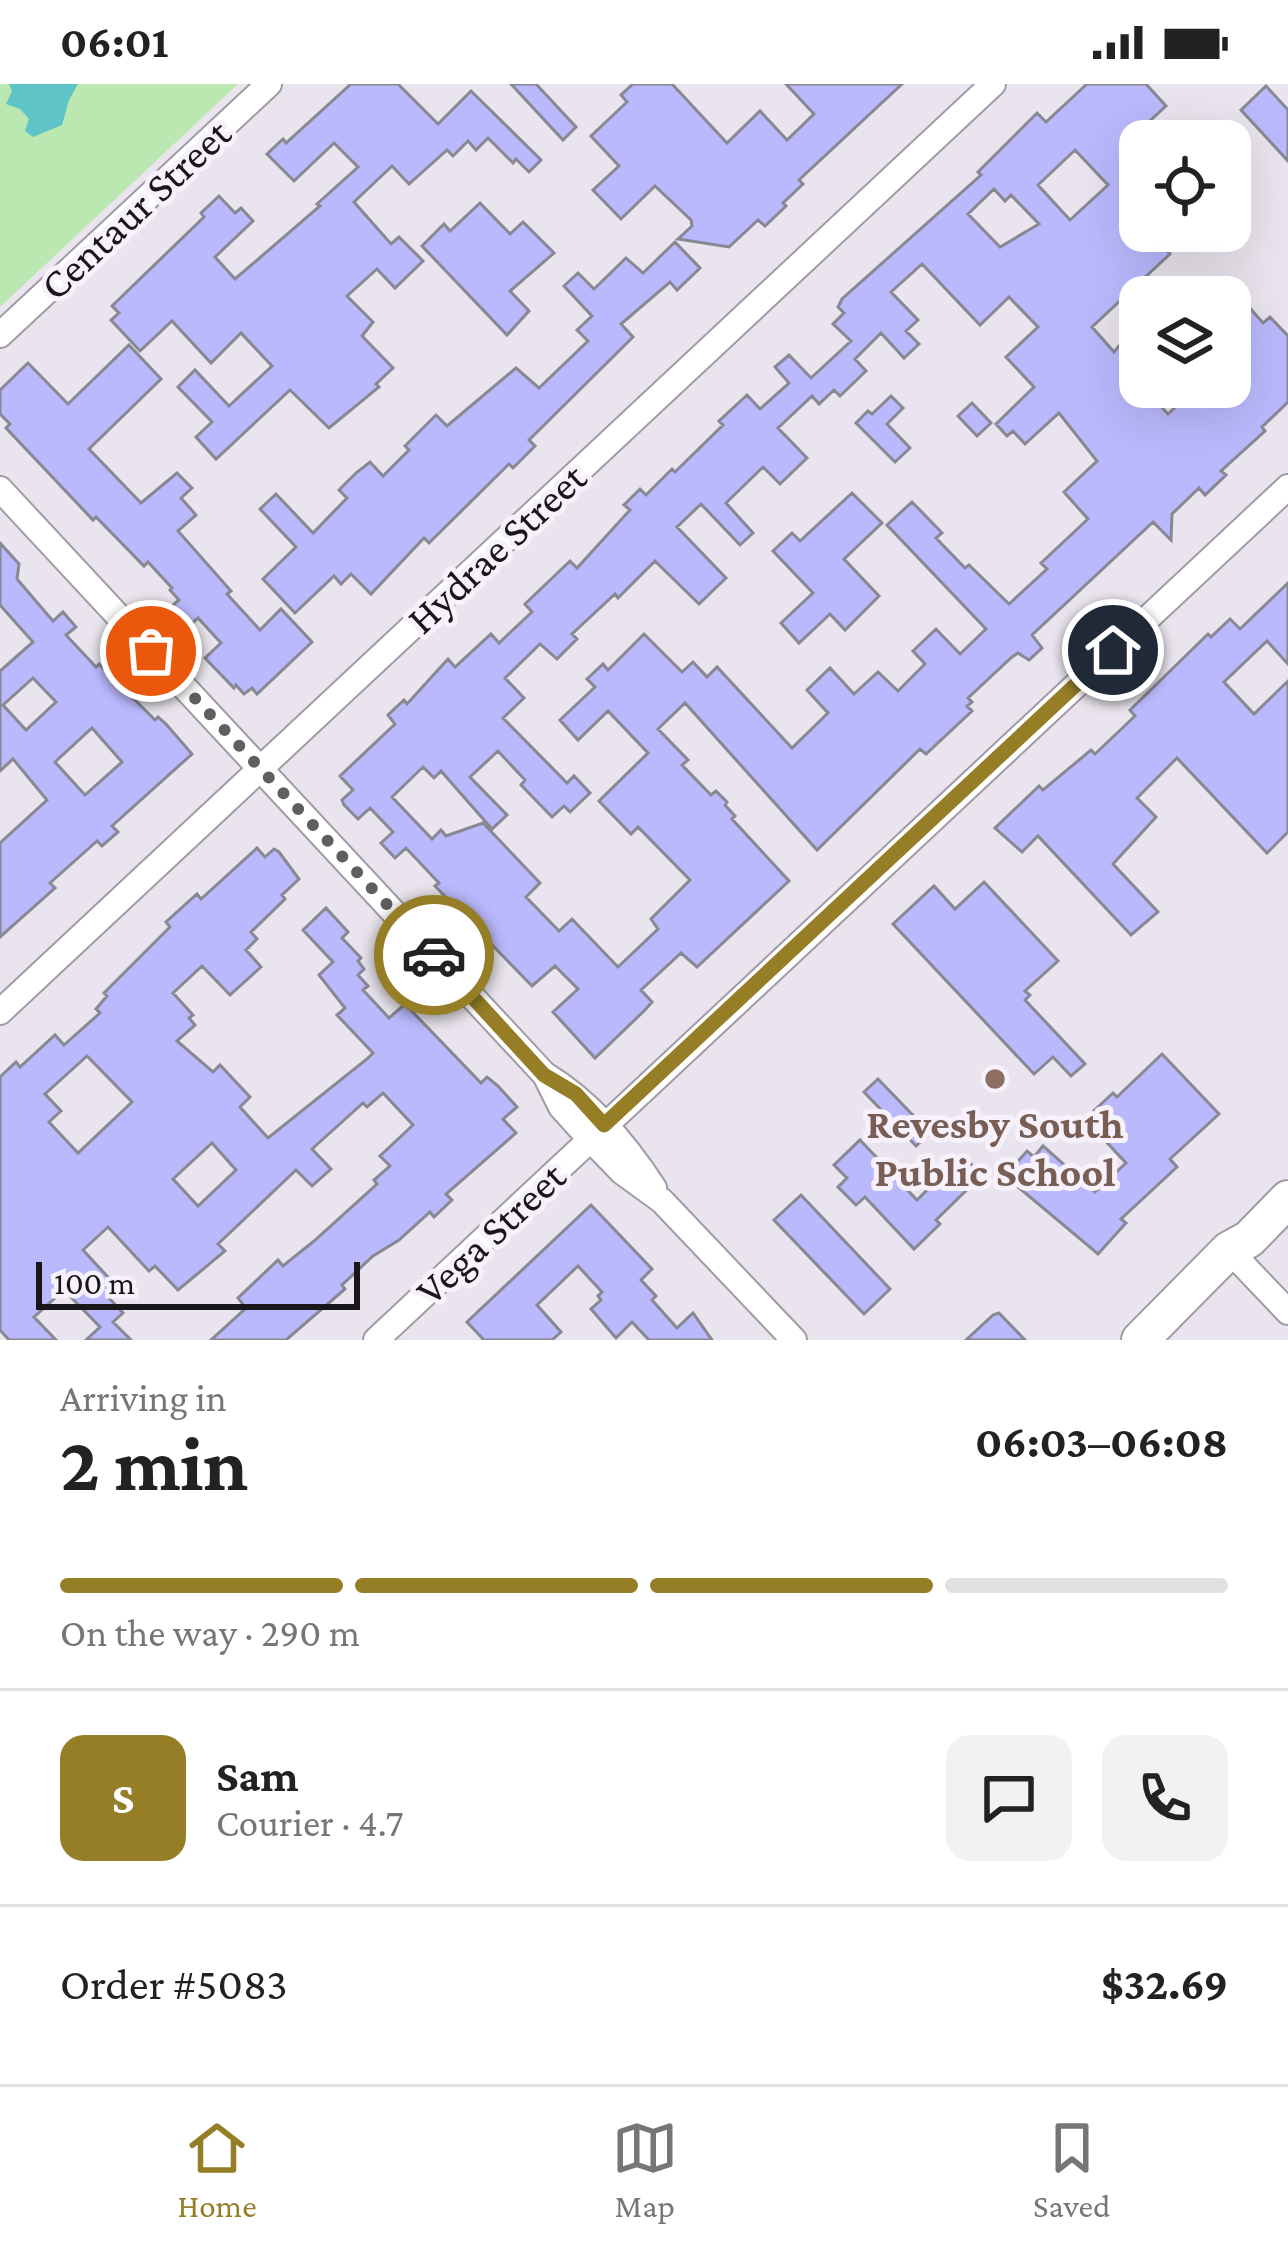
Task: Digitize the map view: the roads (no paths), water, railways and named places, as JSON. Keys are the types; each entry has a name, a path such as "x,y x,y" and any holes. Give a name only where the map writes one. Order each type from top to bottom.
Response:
{"main road":[{"path":"1229,1250 1235,1229 1275,1191 1288,1185"},
{"path":"1140,1340 1288,1198"}],"street":[{"name":"Centaur Street","path":"0,334 269,84"},
{"name":"Hydrae Street","path":"0,1012 993,84"},
{"name":"Vega Street","path":"376,1340 1288,487"},
{"path":"0,490 544,1075 561,1106 597,1132 622,1172 662,1201 794,1340"},
{"path":"1229,1250 1288,1312"}],"water":[{"path":"9,84 78,84 62,125 33,137 25,131 29,119 6,104 12,91"}],"place":[{"name":"Revesby South Public School","path":"995,1079"}]}
